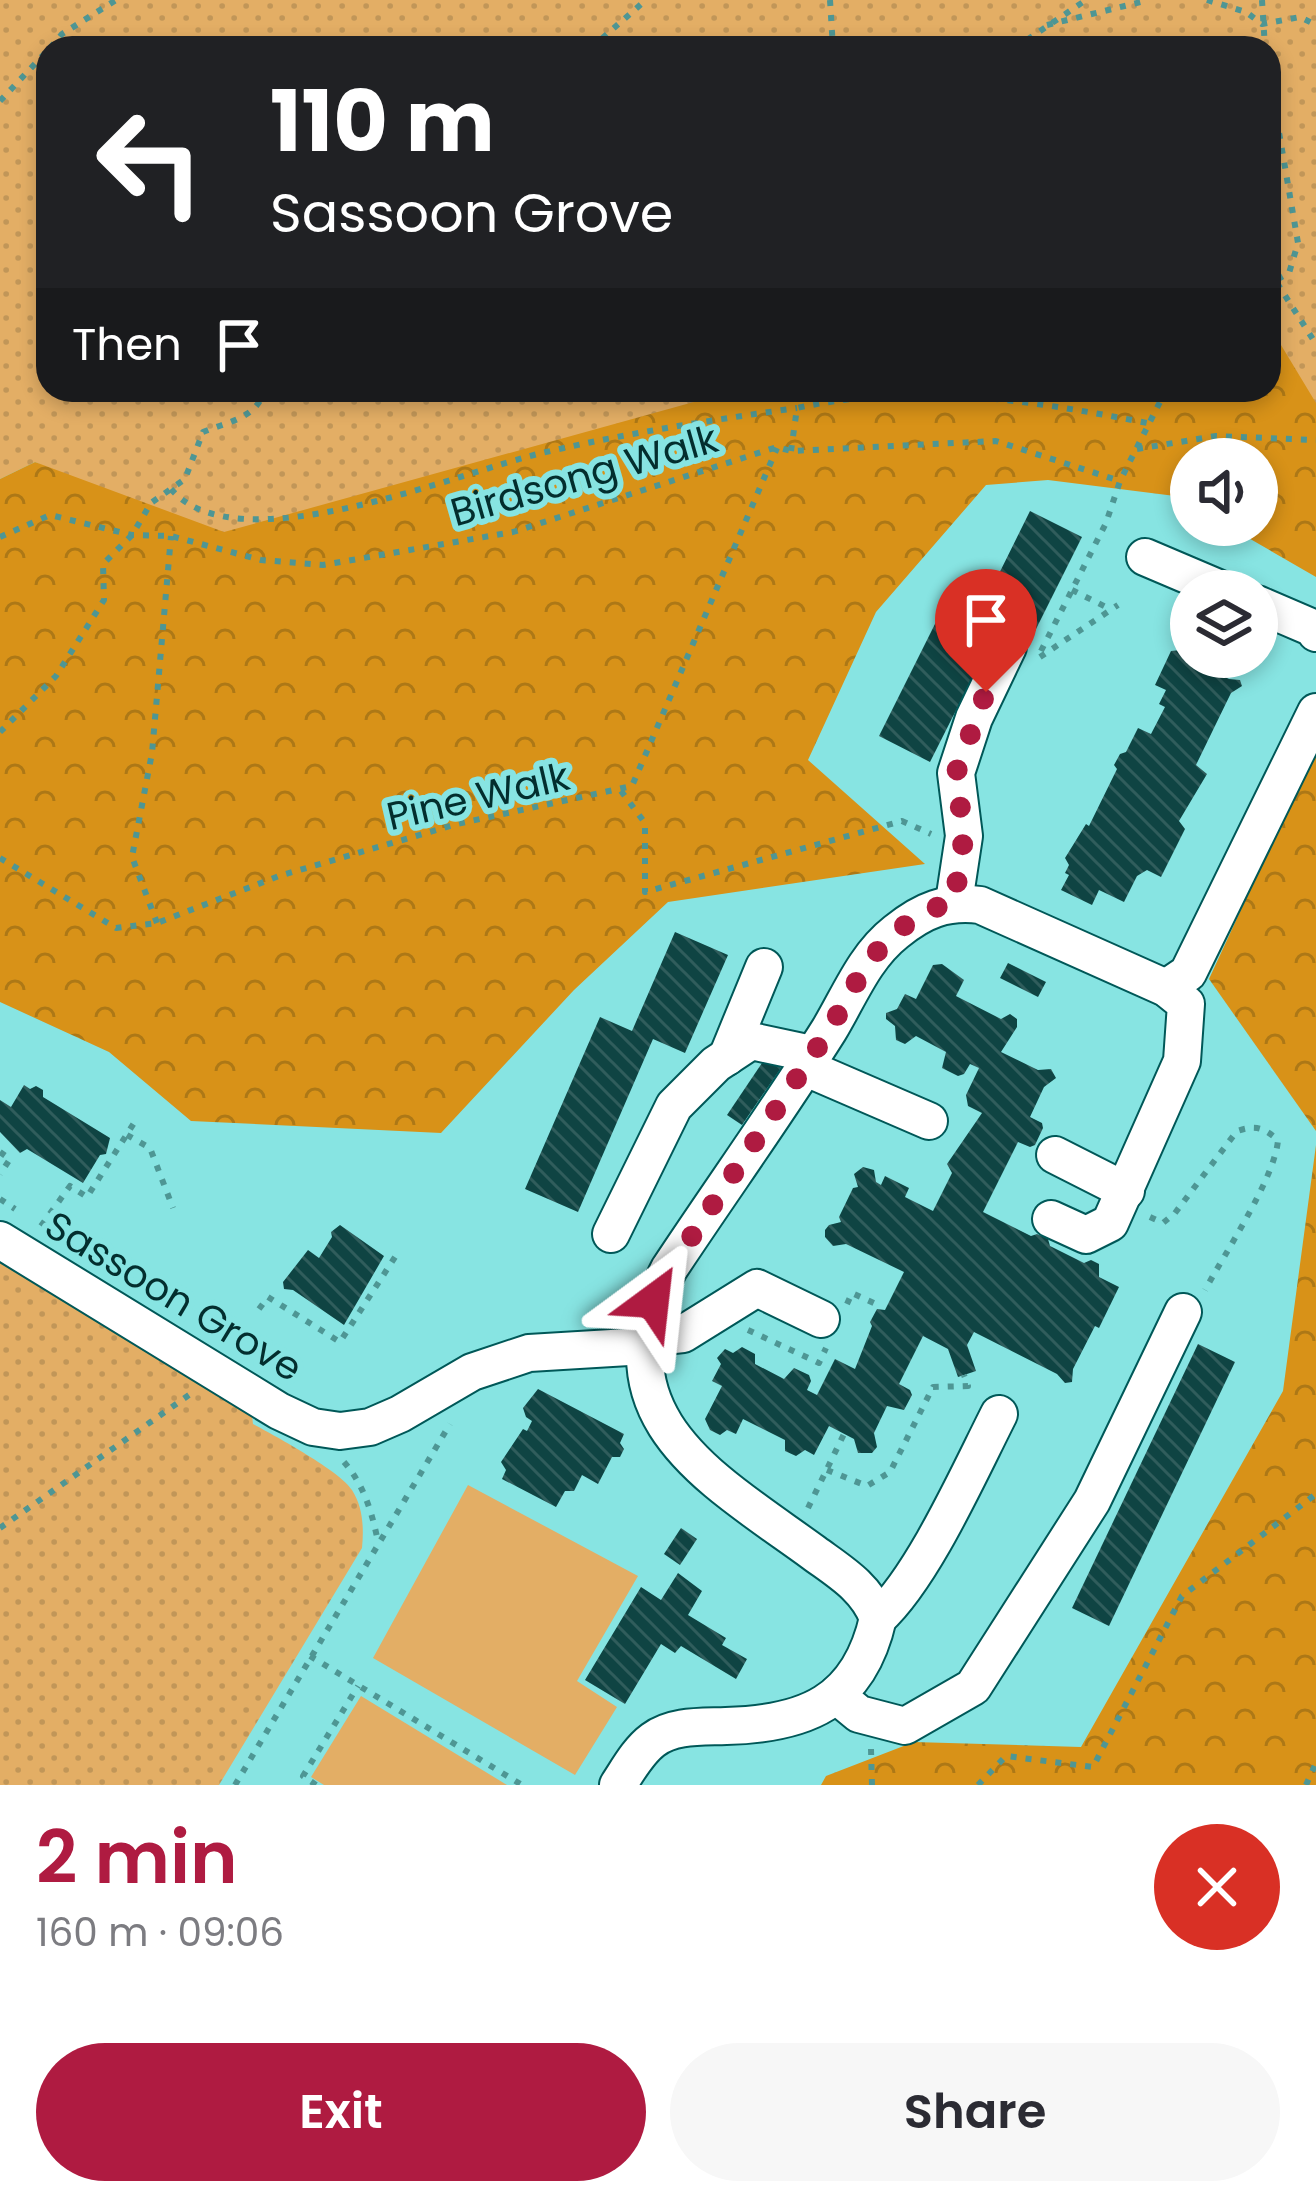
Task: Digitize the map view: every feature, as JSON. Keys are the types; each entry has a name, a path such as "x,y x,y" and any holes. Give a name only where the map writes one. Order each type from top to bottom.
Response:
{"street":[{"path":"1144,557 1175,570"},
{"path":"1278,613 1316,633"},
{"path":"954,902 964,836 956,773 974,718 1022,653"},
{"path":"1166,988 1188,974 1316,712"},
{"path":"878,1618 861,1588 678,1447 659,1416 647,1380 646,1342 653,1301 670,1269 866,965 892,934 928,910 954,902 980,905 1166,988 1186,1004 1182,1061 1110,1223 1086,1235 1051,1219"},
{"path":"727,1057 764,967"},
{"path":"611,1234 674,1106 727,1057 752,1042 808,1061 929,1121"},
{"path":"1054,1155 1123,1197"},
{"name":"Sassoon Grove","path":"0,1240 313,1427 340,1430 370,1427 472,1372 529,1353 683,1334 757,1288 821,1319"},
{"path":"836,1695 859,1714 905,1726 973,1687 1092,1501 1183,1312"},
{"path":"618,1785 652,1741 676,1729 777,1725 806,1715 836,1695 860,1666 878,1618 894,1604 999,1414"}],"path":[{"path":"60,36 116,0"},
{"path":"605,36 646,0"},
{"path":"830,0 832,36"},
{"path":"1032,36 1086,0"},
{"path":"1048,25 1149,0"},
{"path":"1207,0 1246,12 1262,24 1300,17 1316,25"},
{"path":"1262,0 1264,36"},
{"path":"0,101 36,63"},
{"path":"1281,144 1298,243 1288,273 1281,278"},
{"path":"1281,295 1316,344"},
{"path":"0,731 56,676 104,600 103,565 132,535 151,502 185,479 203,432 251,413 261,402"},
{"path":"171,489 179,499 215,514 260,520 340,511 537,454 823,402"},
{"path":"1043,402 1148,422"},
{"path":"1022,653 1072,590 1159,402"},
{"path":"791,452 797,408"},
{"path":"1136,449 1216,436 1316,440"},
{"name":"Birdsong Walk","path":"0,537 50,515 132,535 171,536 261,560 323,565 513,532 777,447 791,452 996,441 1120,481"},
{"name":"Pine Walk","path":"0,858 116,928 157,923 279,876 457,824 632,786 777,447"},
{"path":"157,923 132,857 152,753 171,536"},
{"path":"1022,653 1115,608 1072,590"},
{"path":"620,790 645,823 645,892 902,821 921,830"},
{"path":"0,1199 43,1227 70,1186 87,1197 134,1123"},
{"path":"1123,1197 1163,1222 1237,1131 1252,1126 1278,1139 1277,1154 1263,1183 1201,1298 1193,1293 1183,1312"},
{"path":"127,1135 150,1148 172,1208"},
{"path":"0,1152 10,1159 0,1174"},
{"path":"259,1310 268,1297 340,1342 397,1254"},
{"path":"235,1785 377,1540 470,1392 472,1372"},
{"path":"0,1528 219,1374"},
{"path":"826,1470 867,1486 890,1472 933,1388 968,1386 964,1375"},
{"path":"313,1427 355,1475 370,1507 377,1540"},
{"path":"794,1538 844,1434"},
{"path":"979,1785 1006,1756 1093,1767 1182,1596 1316,1494"},
{"path":"310,1656 522,1785"},
{"path":"316,1785 302,1776 358,1686"},
{"path":"1306,1785 1316,1763"}],"shaded area":[{"path":"0,0 1316,0 1316,570 1278,499 1278,438 1170,438 1170,461 200,539 35,462 0,479"},
{"path":"0,1253 251,1407 253,1424 335,1473 356,1497 362,1548 219,1785 0,1785"},
{"path":"468,1485 638,1576 577,1681 617,1707 575,1775 373,1658"},
{"path":"361,1696 507,1785 324,1785 311,1777"}],"green space":[{"path":"1281,345 1316,403 1316,577 1262,546 1278,546 1278,438 1170,438 1170,495 1048,480 986,485 876,612 808,760 925,864 668,902 574,990 441,1133 191,1121 109,1052 0,1002 0,479 35,462 224,532 694,402 1281,402"},
{"path":"1316,747 1316,1131 1209,979"},
{"path":"1316,1145 1316,1785 821,1785 826,1776 914,1742 1081,1747 1283,1391"}],"building":[{"path":"1030,511 1082,537 1034,633 1003,617 930,762 879,736 951,592 982,608"},
{"path":"1170,653 1170,678 1227,678 1240,680 1242,686 1231,693 1196,765 1207,774 1179,821 1185,829 1161,877 1147,870 1137,876 1124,902 1099,890 1092,905 1061,890 1069,875 1065,858 1089,826 1117,769 1114,765 1138,728 1151,734 1165,707 1159,704 1166,690 1155,685"},
{"path":"675,932 728,955 685,1053 653,1039 578,1212 525,1189 600,1017 632,1031"},
{"path":"1008,963 1046,982 1038,997 1000,978"},
{"path":"942,964 964,980 956,996 1001,1019 1010,1014 1017,1019 1001,1052 1038,1070 1051,1069 1056,1078 1044,1087 1030,1117 1043,1128 1035,1145 1018,1142 983,1212 1031,1236 1048,1239 1050,1246 1084,1263 1099,1264 1099,1277 1119,1287 1073,1369 1072,1382 1065,1383 1057,1374 974,1332 967,1345 976,1371 958,1377 948,1349 923,1336 899,1384 912,1395 904,1410 887,1406 874,1433 877,1447 872,1453 858,1453 854,1439 829,1426 814,1455 805,1450 796,1456 785,1451 785,1440 743,1419 736,1434 727,1430 720,1435 710,1430 705,1419 722,1386 712,1381 721,1364 717,1358 725,1349 733,1353 742,1347 755,1354 755,1364 784,1379 794,1368 809,1375 807,1390 817,1395 835,1359 855,1369 870,1322 877,1309 885,1310 904,1272 846,1244 833,1246 825,1230 841,1222 853,1188 858,1187 854,1174 863,1167 874,1170 881,1185 885,1176 909,1188 905,1197 933,1211 952,1173 947,1164 982,1113 968,1106 966,1095 979,1068 970,1064 958,1076 942,1068 946,1052 916,1036 905,1044 896,1040 895,1026 886,1019 886,1013 897,1009 905,994 916,999 933,965"},
{"path":"766,1057 781,1068 742,1125 727,1115"},
{"path":"24,1085 43,1090 43,1097 110,1138 106,1154 100,1155 83,1183 27,1149 20,1153 0,1132 0,1100 11,1107"},
{"path":"340,1225 384,1256 344,1325 293,1290 284,1289 283,1282 308,1250 319,1258 331,1232"},
{"path":"1198,1344 1235,1362 1109,1626 1072,1608"},
{"path":"538,1389 624,1434 620,1457 612,1457 598,1484 582,1475 574,1491 565,1491 556,1507 502,1479 506,1470 501,1462 523,1429 527,1431 532,1421 523,1408"},
{"path":"681,1528 697,1539 680,1565 664,1554"},
{"path":"678,1573 702,1591 688,1615 726,1638 722,1645 747,1659 736,1679 681,1646 675,1653 661,1644 625,1704 585,1680 641,1587 661,1600"}],"route":[{"path":"653,1301 866,965 892,934 928,910 954,902 964,836 956,773 986,692"}]}
